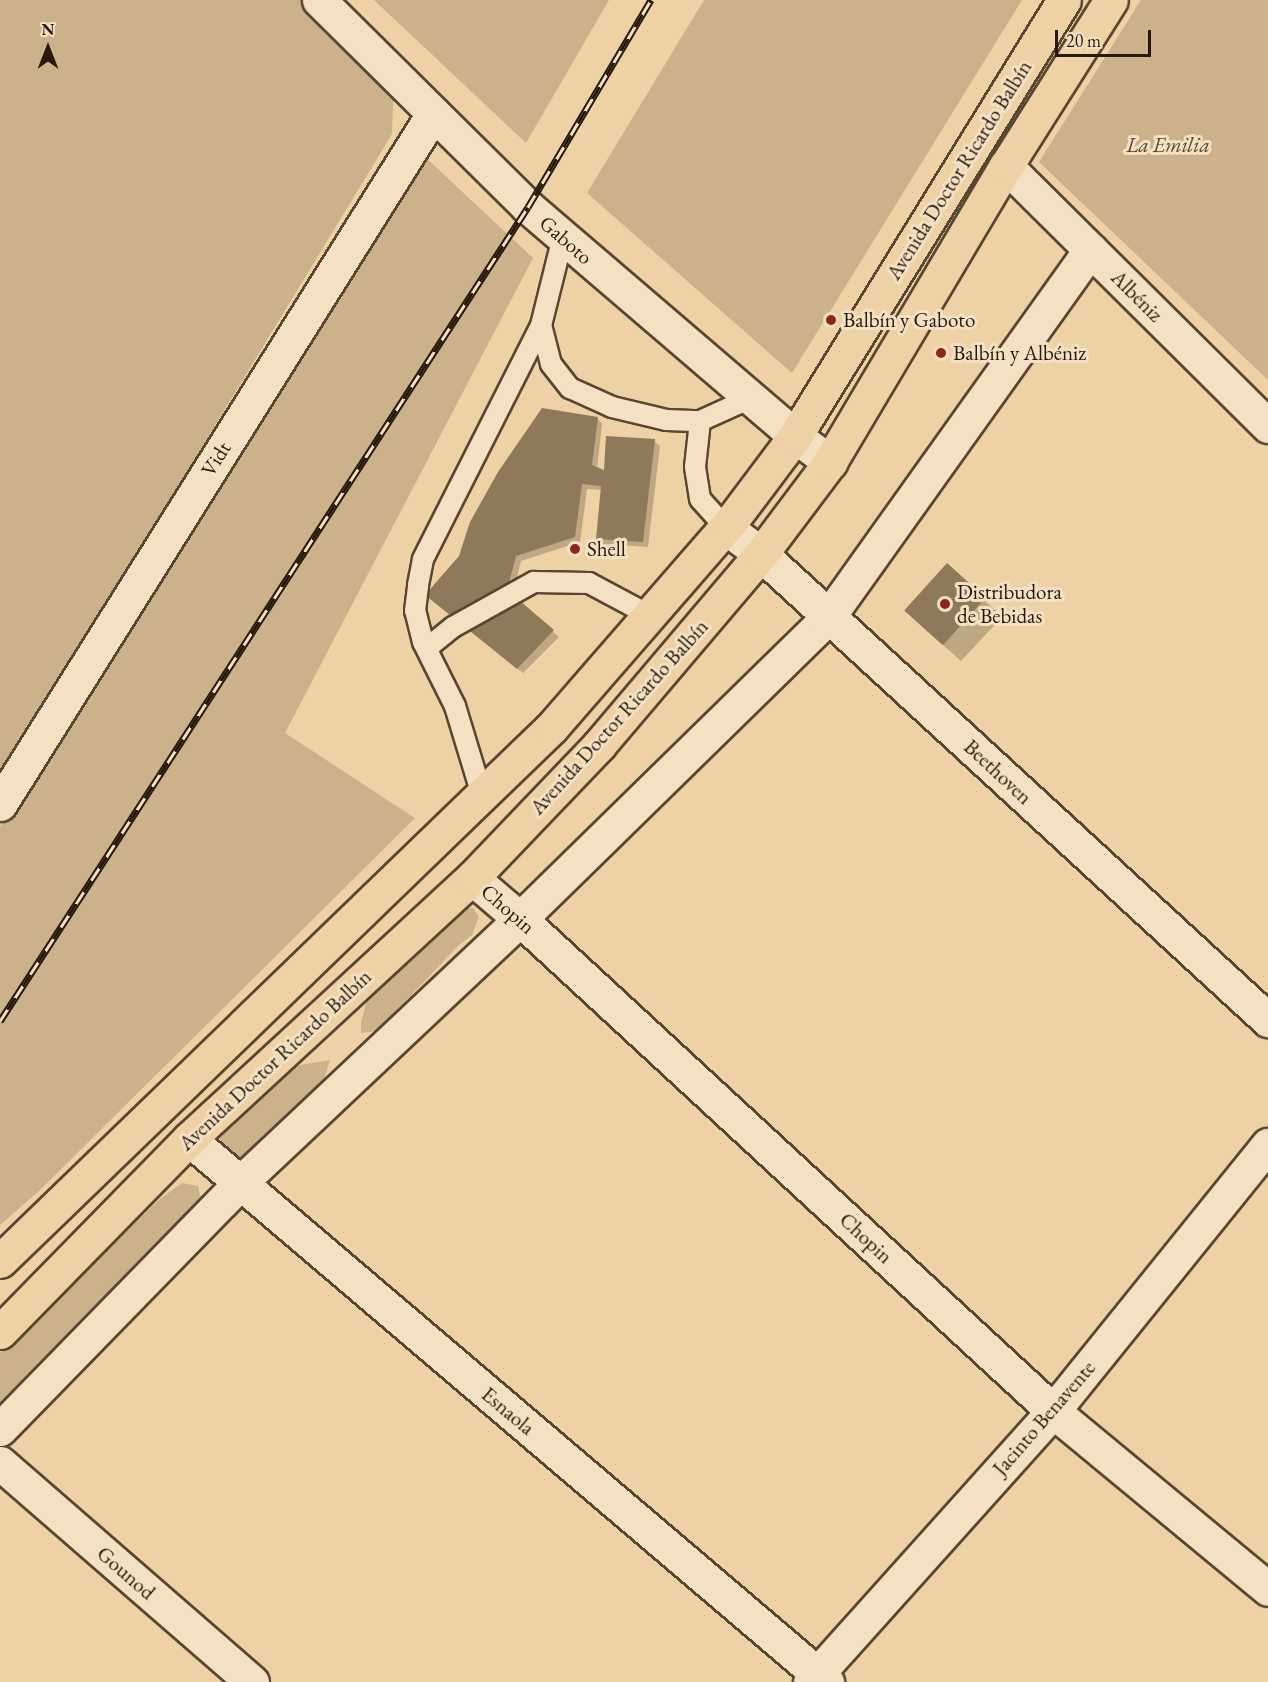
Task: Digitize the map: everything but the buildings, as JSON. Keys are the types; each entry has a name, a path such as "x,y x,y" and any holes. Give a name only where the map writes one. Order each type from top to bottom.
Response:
{"main road":[{"name":"Avenida Doctor Ricardo Balbín","path":"0,1261 552,727 725,527 795,436 1064,0"},
{"name":"Avenida Doctor Ricardo Balbín","path":"0,1332 189,1139 472,878 599,745 762,554 830,462 1006,166 1110,0"}],"street":[{"name":"Gaboto","path":"319,0 500,181 795,436 830,462"},
{"name":"Vidt","path":"0,804 433,114"},
{"name":"Albéniz","path":"1006,166 1268,426"},
{"path":"0,1429 240,1183 520,919 829,616 1090,250"},
{"name":"Beethoven","path":"725,527 762,554 1268,1020"},
{"name":"Chopin","path":"472,878 520,919 1053,1411 1268,1589"},
{"name":"Esnaola","path":"189,1139 818,1679"},
{"name":"Jacinto Benavente","path":"818,1679 1053,1411 1268,1145"},
{"name":"Gounod","path":"0,1463 252,1682"}],"lane":[{"path":"482,795 455,706 426,648 415,611 423,559 541,325 563,237"},
{"path":"541,325 551,364 570,388 612,407 666,420 700,421 751,398"},
{"path":"700,421 695,467 700,500 725,527"},
{"path":"426,648 453,627 534,582 589,583 649,615"}],"green space":[{"path":"0,0 305,0 394,75 392,134 0,780"},
{"path":"374,0 609,0 526,143"},
{"path":"704,0 1022,0 792,373 587,193"},
{"name":"La Emilia","path":"1141,0 1268,0 1268,380 1039,162"},
{"path":"423,155 533,258 285,733 415,818 40,1190 0,1225 0,826"},
{"path":"473,908 479,917 472,935 459,945 377,1031 361,1033 361,1023 368,995 457,910"},
{"path":"330,1060 323,1083 239,1161 223,1157 219,1134 238,1108 295,1066"},
{"path":"182,1183 198,1186 202,1203 12,1396 0,1404 0,1352 160,1199"}],"railway":[{"path":"0,1021 528,207 651,0"}],"place":[{"name":"Balbín y Gaboto","path":"831,320"},
{"name":"Balbín y Albéniz","path":"941,353"},
{"name":"Shell","path":"575,549"},
{"name":"Distribudora de Bebidas","path":"945,604"}]}
